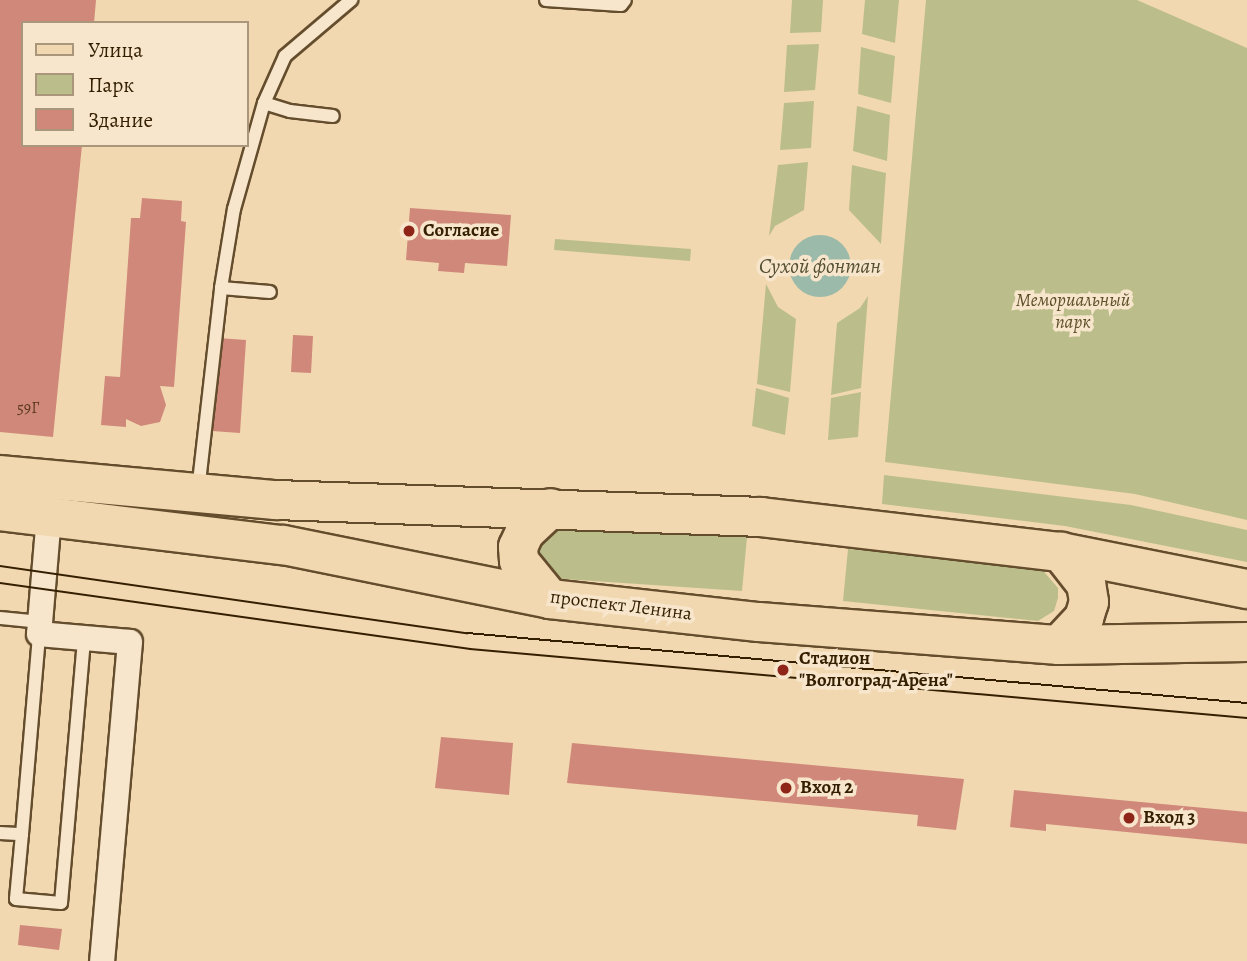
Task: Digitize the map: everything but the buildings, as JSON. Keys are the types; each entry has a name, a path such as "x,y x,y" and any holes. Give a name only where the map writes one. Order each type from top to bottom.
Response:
{"main road":[{"path":"0,475 276,499 761,517 1061,552 1247,589"},
{"path":"550,599 519,561 518,547 525,532 551,508"},
{"name":"проспект Ленина","path":"0,511 284,545 550,599 772,623 1059,645 1247,642"},
{"path":"1059,645 1084,618 1089,602 1086,584 1061,552"}],"street":[{"path":"49,516 39,628 84,638 130,642 102,961"}],"lane":[{"path":"198,492 221,288 234,209 264,103 285,56 351,0"},
{"path":"546,0 621,5 625,0"},
{"path":"264,103 290,111 333,116"},
{"path":"221,288 270,292"},
{"path":"0,618 39,628 16,899 61,903 84,638"},
{"path":"0,833 22,834"}],"green space":[{"path":"792,0 823,0 821,32 790,33"},
{"path":"865,0 899,0 895,43 862,34"},
{"name":"Мемориальный парк","path":"926,0 1137,0 1247,48 1247,520 1135,494 885,462"},
{"path":"819,44 815,90 784,92 787,45"},
{"path":"861,47 895,56 891,103 858,94"},
{"path":"814,101 811,148 780,150 784,103"},
{"path":"857,106 890,115 887,161 853,151"},
{"path":"808,162 804,210 775,226 769,236 778,165"},
{"path":"852,165 886,173 881,244 849,210"},
{"path":"555,239 691,249 690,261 554,250"},
{"path":"766,284 778,307 796,319 790,392 757,384"},
{"path":"868,296 861,388 831,395 837,323 860,308"},
{"path":"756,388 789,398 785,435 752,426"},
{"path":"861,392 858,437 828,440 831,398"},
{"path":"884,475 1131,505 1247,530 1247,562 1065,526 882,504"},
{"path":"560,525 747,537 742,591 549,578 538,565 539,544"},
{"path":"848,549 1039,566 1058,588 1058,598 1054,611 1038,621 843,601"}],"water":[{"name":"Сухой фонтан","path":"820,235 832,237 842,244 849,254 849,278 842,288 832,295 820,297 808,295 798,288 791,278 789,266 791,254 798,244 808,237"}],"tram line":[{"path":"0,566 467,633 1247,703"},
{"path":"0,583 470,649 1247,718"}],"place":[{"name":"Согласие","path":"409,231"},
{"name":"Стадион \"Волгоград-Арена\"","path":"783,670"},
{"name":"Вход 2","path":"786,788"},
{"name":"Вход 3","path":"1129,818"}]}
